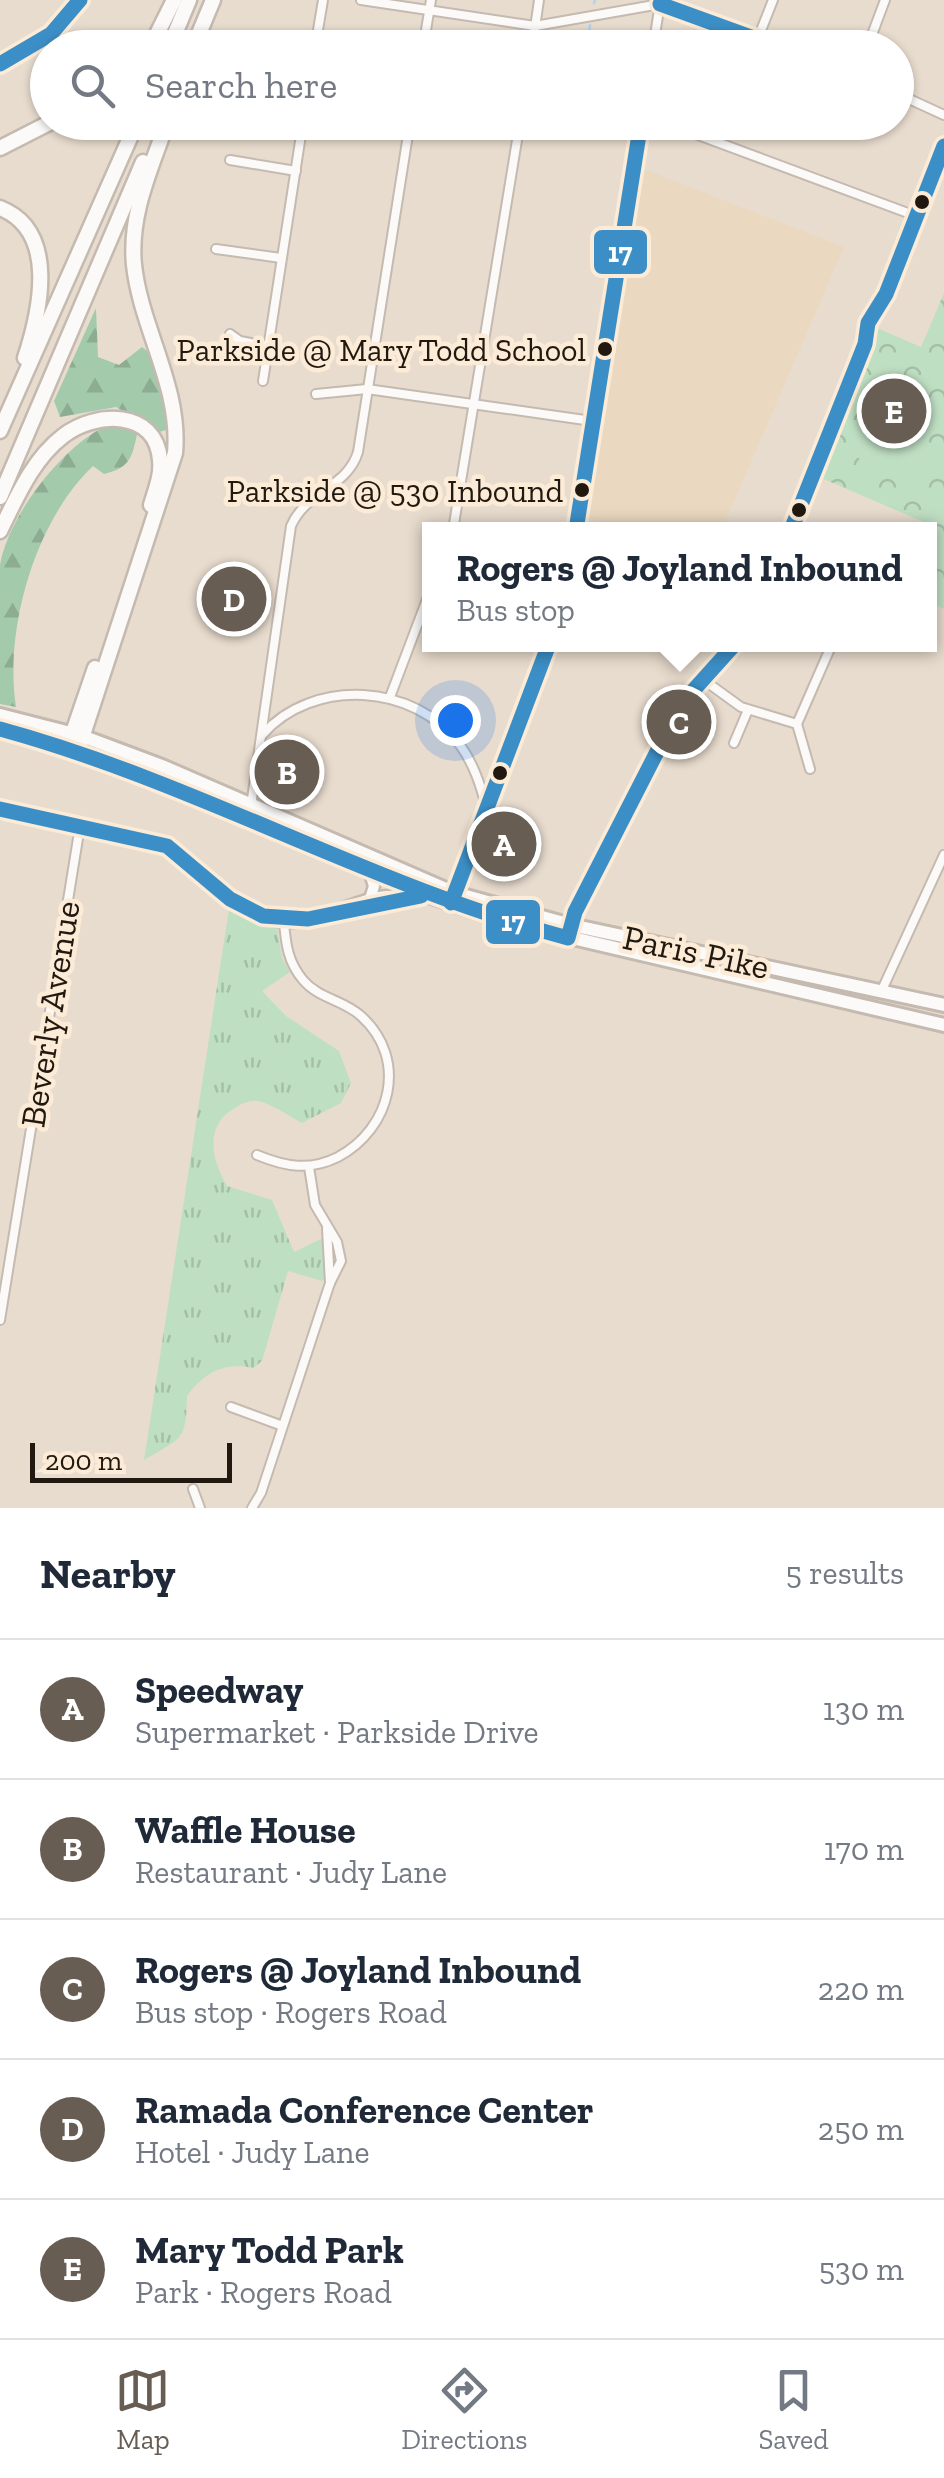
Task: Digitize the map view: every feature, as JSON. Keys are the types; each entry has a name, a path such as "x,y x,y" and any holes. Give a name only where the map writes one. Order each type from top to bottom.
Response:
{"highway":[{"path":"159,30 174,0"},
{"path":"176,30 189,0"},
{"path":"200,30 213,0"},
{"path":"0,148 30,133"},
{"path":"1,427 129,140"},
{"path":"0,497 156,140"},
{"path":"75,742 175,453 175,417 137,282 133,243 141,194 158,140"},
{"path":"0,208 21,220 30,231 40,284 34,330 1,427"},
{"path":"0,531 30,471 69,432 114,418 135,422 150,434 161,464 155,492 75,742"},
{"path":"0,715 249,810 429,896 453,898"},
{"path":"0,729 75,742"},
{"path":"249,810 369,871 392,876"},
{"name":"Paris Pike","path":"392,876 453,898 570,931 944,1024"},
{"name":"Paris Pike","path":"570,931 944,1005"},
{"path":"878,1006 881,992"}],"street":[{"path":"54,30 80,0"},
{"path":"318,30 323,0"},
{"path":"361,0 430,5 535,26 660,2 736,30"},
{"path":"534,30 539,0"},
{"path":"761,30 773,0"},
{"path":"874,30 885,0"},
{"path":"655,30 660,2"},
{"path":"426,30 430,5"},
{"path":"0,64 30,46"},
{"path":"914,102 944,116"},
{"path":"262,381 300,140"},
{"path":"249,810 291,526 310,497 336,483 354,464 407,140"},
{"path":"454,522 517,140"},
{"path":"577,522 637,140"},
{"path":"711,140 916,216"},
{"path":"794,522 865,344 868,323 886,294 944,146"},
{"path":"230,160 296,170"},
{"path":"216,249 281,258"},
{"path":"230,334 240,341 267,346"},
{"path":"316,394 367,388 592,421"},
{"path":"390,698 422,613"},
{"path":"453,898 547,652"},
{"path":"570,931 682,703 727,652"},
{"path":"810,769 797,724 828,652"},
{"path":"701,678 724,699 797,724"},
{"path":"262,735 285,714 305,705 345,696 390,698 419,710 452,735 477,778 487,809"},
{"path":"734,743 748,710"},
{"path":"477,778 489,782 500,776"},
{"path":"0,809 172,848 237,904 284,922 325,918 370,900 429,896"},
{"name":"Beverly Avenue","path":"0,1320 80,826"},
{"path":"881,992 944,855"},
{"path":"369,871 374,886 370,900"},
{"path":"370,900 392,876"},
{"path":"383,898 392,876"},
{"path":"257,1156 288,1166 310,1167 348,1152 372,1131 385,1108 389,1070 381,1042 370,1025 350,1008 316,992 297,971 288,953 284,922"},
{"path":"252,1508 261,1493 280,1425 330,1283 340,1269 341,1251 315,1205 310,1167"},
{"path":"327,1229 330,1283"},
{"path":"232,1407 280,1425"},
{"path":"192,1489 200,1508"}],"shaded area":[{"path":"644,169 844,247 725,522 602,522 587,517"}],"green space":[{"path":"944,293 944,609 937,606 937,522 923,522 819,477 877,328 921,347"},
{"path":"96,308 98,357 119,365 142,347 150,353 170,429 159,432 116,407 60,417 54,401"},
{"path":"884,400 907,416 922,438 927,463 919,491 862,465 858,456"},
{"path":"104,427 126,428 137,434 133,450 128,461 112,472 104,474 93,466 55,516 28,578 20,611 13,677 16,707 0,704 0,565 5,546 25,506 54,467"},
{"path":"229,909 277,928 282,958 290,972 262,991 286,1016 339,1051 351,1083 341,1103 302,1123 258,1101 240,1105 225,1115 214,1134 217,1165 227,1186 272,1200 294,1252 323,1238 325,1276 322,1281 288,1271 262,1361 253,1368 224,1368 201,1381 187,1396 180,1436 144,1460"}],"waterway":[{"path":"589,30 590,25"}],"transit line":[{"name":"17","path":"54,30 80,0"},
{"name":"17","path":"660,4 732,30"},
{"name":"17","path":"0,64 30,46"},
{"name":"17","path":"577,522 638,140"},
{"name":"17","path":"794,522 865,344 868,323 886,294 944,146"},
{"name":"17","path":"451,903 546,652"},
{"name":"17","path":"0,729 145,777 424,891 568,938 575,912 682,703 728,652"},
{"name":"17","path":"0,809 167,846 230,899 263,916 308,919 421,896"}],"place":[{"name":"Parkside @ Mary Todd School","path":"605,349"},
{"name":"Mary Todd Park","path":"894,411"},
{"name":"Parkside @ 530 Inbound","path":"582,490"},
{"name":"Ramada Conference Center","path":"234,599"},
{"name":"Rogers @ Joyland Inbound","path":"679,722"},
{"name":"Waffle House","path":"287,772"},
{"name":"Speedway","path":"504,844"}]}
